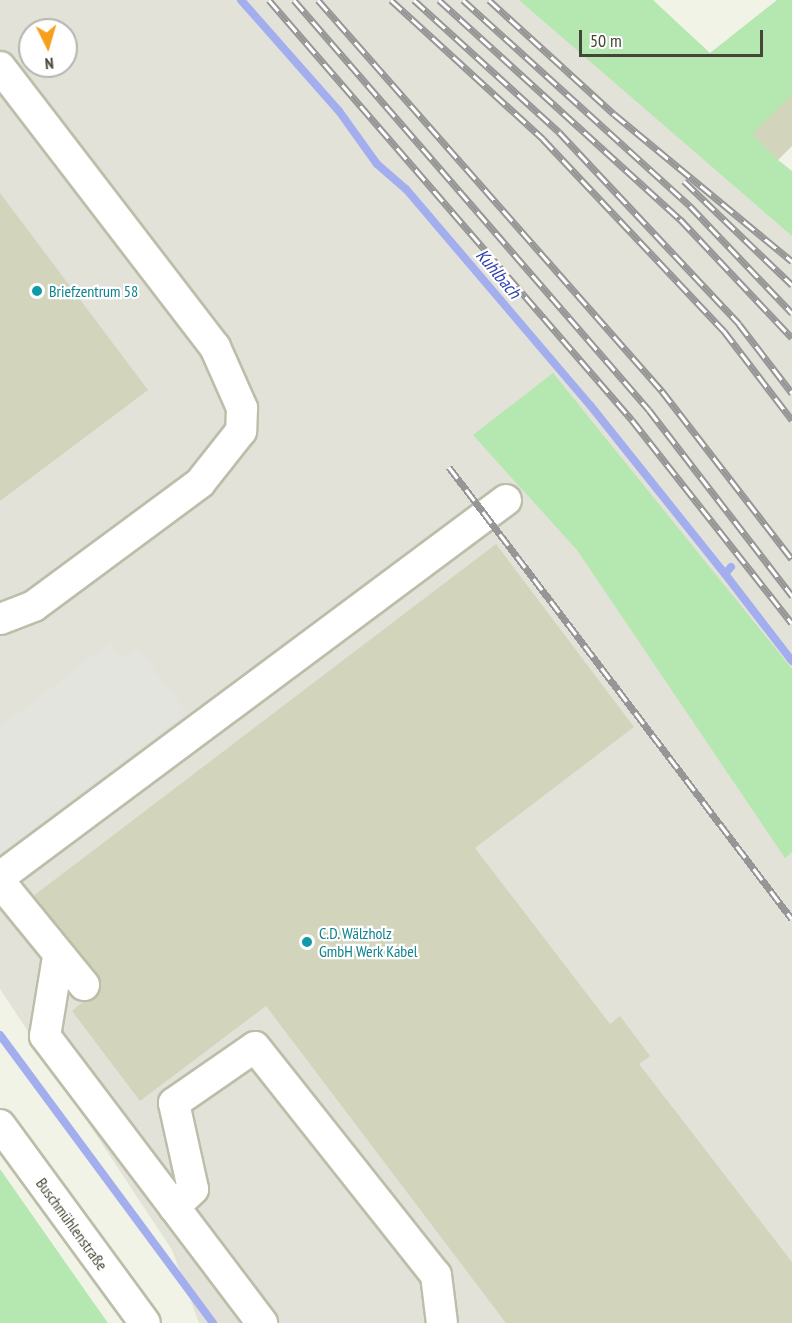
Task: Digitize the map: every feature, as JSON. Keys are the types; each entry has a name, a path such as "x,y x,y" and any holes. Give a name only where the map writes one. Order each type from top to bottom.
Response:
{"street":[{"path":"0,66 215,347 242,408 241,431 200,483 34,606 0,619"},
{"path":"0,877 506,500"},
{"path":"0,882 58,957 84,985"},
{"path":"58,957 45,1036 262,1323"},
{"path":"174,1207 193,1189 174,1103 255,1047 436,1275 442,1323"},
{"name":"Buschmühlenstraße","path":"0,1125 145,1323"}],"shaded area":[{"path":"0,0 523,0 792,225 792,1323 199,1323 172,1250 0,989"},
{"path":"111,642 122,658 137,648 187,713 0,854 0,727"}],"green space":[{"path":"519,0 653,0 710,53 777,0 792,0 792,95 778,160 792,171 792,236"},
{"path":"553,373 792,669 792,852 785,858 577,550 473,435"},
{"path":"0,1169 91,1299 108,1323 0,1323"}],"building":[{"path":"792,95 792,146 778,160 752,134"},
{"name":"Briefzentrum 58","path":"0,193 148,390 0,501"},
{"name":"C.D. Wälzholz GmbH Werk Kabel","path":"496,544 634,727 475,848 610,1024 620,1016 650,1056 639,1064 792,1262 792,1323 506,1323 266,1006 140,1101 72,1011 101,987 32,897"}],"waterway":[{"name":"Kuhlbach","path":"241,0 339,111 377,164 406,189 590,405 725,574"},
{"path":"731,567 725,574 792,661"},
{"path":"0,1035 213,1323"}],"railway":[{"path":"269,0 632,420 792,623"},
{"path":"294,0 649,410 792,596"},
{"path":"318,0 662,391 792,559"},
{"path":"391,0 543,139 724,331 792,420"},
{"path":"414,0 559,132 739,324 792,393"},
{"path":"439,0 680,219 792,338"},
{"path":"463,0 690,206 792,313"},
{"path":"489,0 614,114 792,261"},
{"path":"684,181 792,285"},
{"path":"449,467 792,919"}],"place":[{"name":"Briefzentrum 58","path":"37,291"},
{"name":"C.D. Wälzholz GmbH Werk Kabel","path":"307,942"}]}
